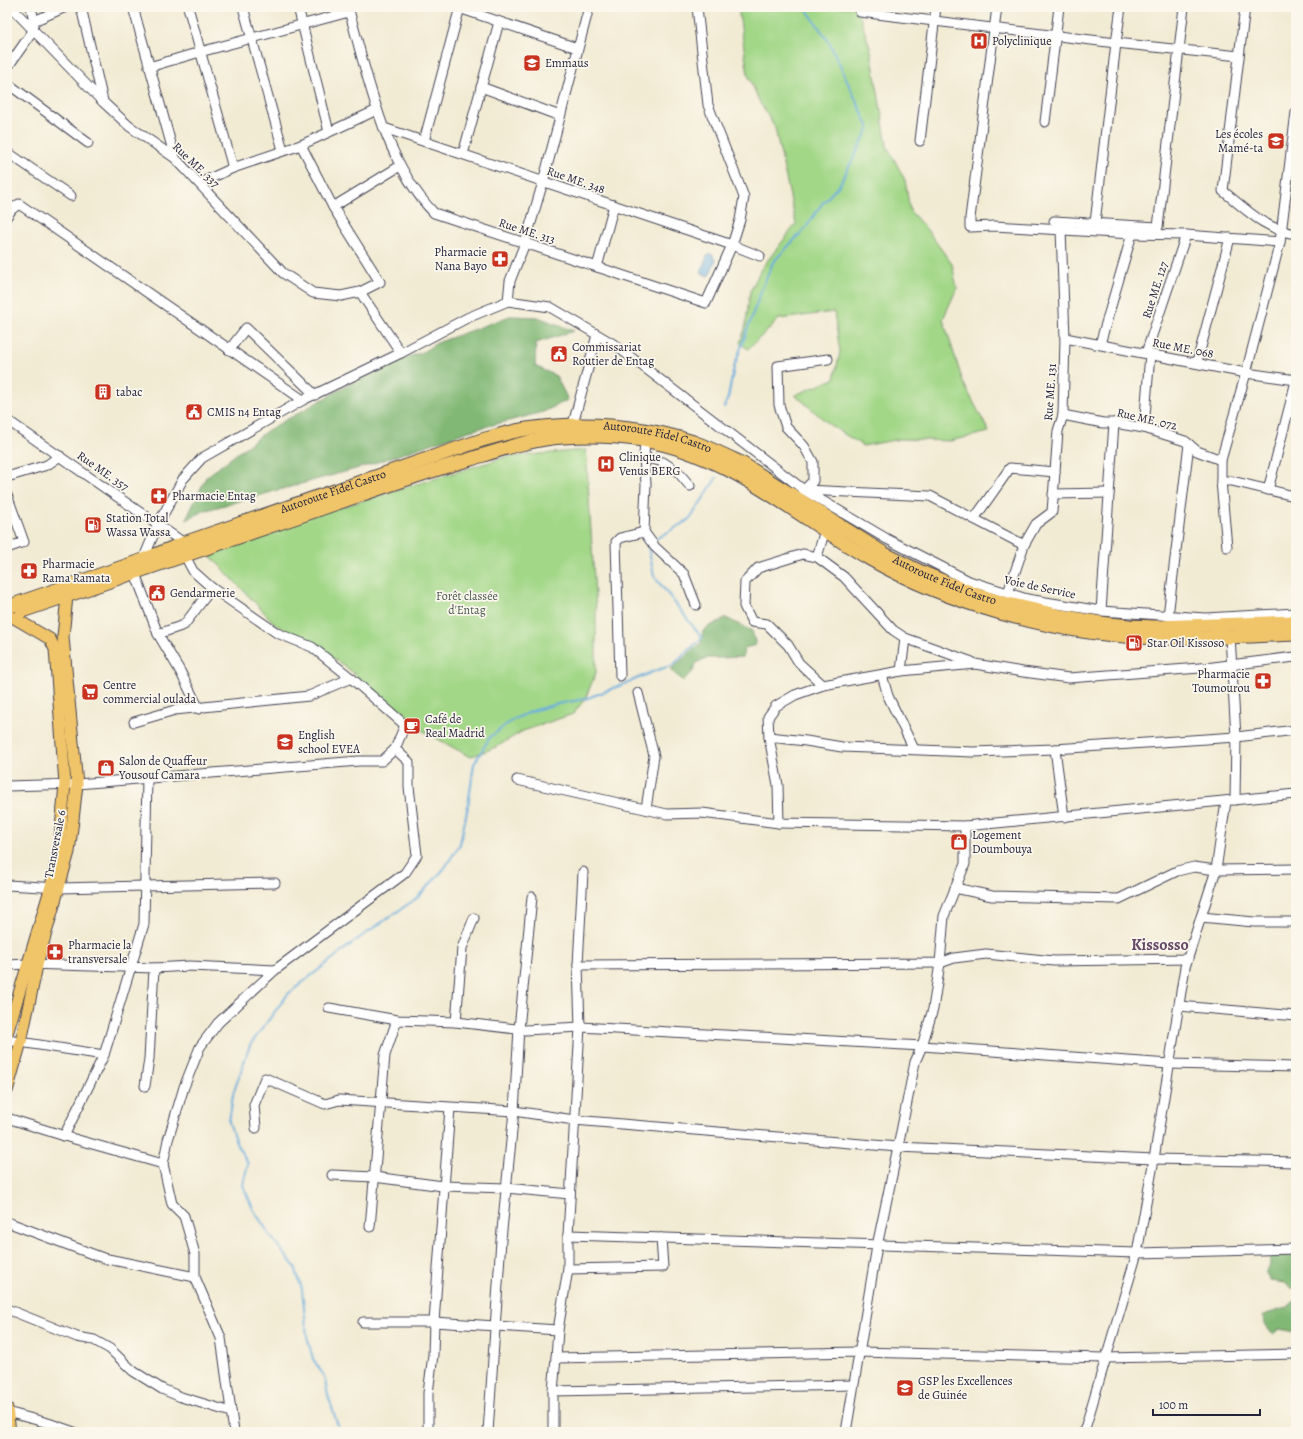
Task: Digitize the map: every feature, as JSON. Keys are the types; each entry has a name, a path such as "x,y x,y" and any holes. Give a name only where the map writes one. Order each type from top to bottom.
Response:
{"highway":[{"name":"Autoroute Fidel Castro","path":"65,591 135,573 184,549 482,440 525,429 573,424 613,425 658,433 693,442 743,464 800,494 885,554 921,572 977,594 1037,611 1100,623 1165,627 1296,622"},
{"name":"Autoroute Fidel Castro","path":"8,613 143,560 184,549 426,472 522,444 560,437 604,436 645,440 669,446 705,459 743,477 870,559 923,585 1006,615 1096,633 1140,637 1296,634"}],"main road":[{"name":"Transversale 6","path":"7,1034 32,965 55,888 69,852 77,784 63,636 65,591"},
{"name":"Transversale 6","path":"8,613 50,639 55,650 65,784 55,888"},
{"name":"Transversale 6","path":"7,1091 21,1042 32,965"},
{"path":"7,1408 10,1432"}],"street":[{"name":"Rue ME. 337","path":"11,7 103,102 129,126 175,158 283,273 313,293 341,296 360,292 380,282 333,207"},
{"path":"7,68 33,31 34,21 30,7"},
{"path":"34,21 66,7"},
{"path":"81,7 103,102"},
{"path":"133,7 175,158"},
{"path":"188,7 233,168"},
{"path":"243,7 283,150"},
{"path":"298,7 329,132"},
{"path":"424,141 459,7 577,48"},
{"path":"143,560 158,524 183,479 202,458 303,400 401,353 467,318 508,301 510,281 525,243 543,182 589,7"},
{"path":"697,7 708,105 744,197 740,220 732,245"},
{"path":"920,141 936,7"},
{"path":"997,7 970,227 995,226 1132,234 1186,235 1280,242"},
{"path":"1045,122 1059,7"},
{"path":"1095,223 1121,7"},
{"path":"1054,221 1158,227 1184,7"},
{"path":"1245,7 1223,190 1258,220 1282,232 1296,234"},
{"path":"149,67 303,24 349,9"},
{"name":"Rue ME. 313","path":"349,9 377,110 384,128 400,166 422,200 434,213 706,303 732,245"},
{"path":"860,12 1116,43 1239,56"},
{"path":"463,154 500,22"},
{"path":"7,83 88,143"},
{"path":"481,87 560,116"},
{"path":"200,184 233,168 301,144 377,110"},
{"path":"1227,547 1221,481 1221,460 1246,373 1280,242 1296,112"},
{"name":"Rue ME. 348","path":"384,128 732,245 760,256"},
{"path":"301,144 333,207 400,166"},
{"path":"7,152 71,196"},
{"path":"7,216 12,209 19,204 303,400"},
{"path":"597,267 614,206"},
{"name":"Rue ME. 131","path":"1008,593 1024,545 1036,524 1052,512 1058,432 1063,415 1065,338 1061,229"},
{"path":"1100,344 1132,234"},
{"name":"Rue ME. 127","path":"1144,428 1148,353 1186,235"},
{"path":"1196,362 1230,238"},
{"path":"360,292 401,353"},
{"name":"Voie de Service","path":"508,301 550,307 615,345 800,494 969,581 1027,598 1101,611 1205,618 1296,613"},
{"path":"229,350 246,328 315,395"},
{"path":"573,424 597,335"},
{"name":"Rue ME. 068","path":"1065,338 1196,362 1246,373 1296,380"},
{"path":"800,494 813,481 813,462 804,446 786,427 779,405 778,366 828,359"},
{"path":"1268,490 1296,380"},
{"name":"Rue ME. 072","path":"1063,415 1103,423 1114,423 1144,428 1185,441 1197,451 1221,460"},
{"name":"Rue ME. 357","path":"7,420 158,524 184,549 194,571 212,588 277,633 312,647 351,678 405,725 395,749"},
{"path":"1101,611 1114,423"},
{"path":"645,440 644,457 646,484 644,532 655,547 684,574 696,605"},
{"path":"1168,616 1189,444"},
{"path":"7,477 46,465 60,456"},
{"path":"644,457 663,462 678,472 690,486"},
{"path":"974,519 1010,468 1055,472"},
{"path":"1221,481 1232,481 1296,496"},
{"path":"1054,494 1109,493"},
{"path":"800,494 930,496 1024,545"},
{"path":"7,495 24,542 7,548"},
{"path":"817,556 825,530"},
{"path":"620,676 616,542 620,538 644,532"},
{"path":"823,685 799,663 788,645 767,624 752,622 744,606 745,582 758,568 803,554 817,556 844,577 893,630 905,638 975,664 1068,678 1232,665 1295,656"},
{"path":"135,573 158,634 180,671 198,708"},
{"path":"158,634 184,626 212,588"},
{"path":"1084,1432 1137,1253 1154,1159 1185,967 1216,870 1231,801 1236,737 1230,636"},
{"path":"901,671 905,638"},
{"path":"779,823 778,785 769,737 768,717 776,706 795,696 823,685 901,671 975,664"},
{"path":"882,675 888,696 914,749"},
{"path":"134,722 176,710 310,696 351,678"},
{"path":"638,693 654,756 646,809"},
{"path":"769,737 842,746 973,752 1055,749 1236,737 1296,730"},
{"path":"7,786 77,784 359,761 382,761 395,749 409,762 409,787 417,855 405,872 275,970 218,1023 200,1047 184,1087 168,1140 163,1164 172,1204 184,1216 195,1254 195,1277 221,1338 234,1432"},
{"path":"1055,749 1064,816"},
{"path":"64,1136 104,1055 144,924 147,778"},
{"path":"518,780 667,814 702,813 779,823 965,826 1296,794"},
{"path":"846,1432 877,1246 915,1062 922,1046 933,1009 940,963 944,916 965,864 965,826"},
{"path":"955,888 992,896 1119,899 1177,871 1194,867 1216,870 1296,869"},
{"path":"553,1432 553,1391 558,1330 568,1269 570,1194 580,1027 578,964 583,872"},
{"path":"7,886 55,888 275,883"},
{"path":"488,1432 506,1188 514,1112 519,1029 532,897"},
{"path":"1201,917 1254,922 1296,922"},
{"path":"456,1022 462,948 474,918"},
{"path":"578,964 940,963 954,958 986,954 1054,960 1188,959"},
{"path":"7,965 130,966 154,968 190,966 275,970"},
{"path":"145,1086 149,1059 154,968"},
{"path":"1179,1006 1296,1016"},
{"path":"329,1008 397,1020 456,1022 519,1029 580,1027 922,1046 1169,1064 1296,1067"},
{"path":"370,1227 385,1055 397,1020"},
{"path":"7,1040 104,1055"},
{"path":"256,1128 254,1105 265,1078 325,1104 339,1100 514,1112 574,1120 898,1147 1154,1159 1296,1162"},
{"path":"430,1432 428,1427 428,1393 433,1355 443,1186 450,1108"},
{"path":"7,1118 163,1164"},
{"path":"332,1175 374,1177 443,1186 506,1188 570,1194"},
{"path":"7,1222 103,1258 195,1277"},
{"path":"568,1235 877,1246 1137,1253 1296,1250"},
{"path":"568,1269 663,1267 661,1238"},
{"path":"7,1309 77,1337 94,1340 110,1349 132,1371 162,1389 181,1397 231,1412"},
{"path":"363,1322 434,1322 558,1330"},
{"path":"556,1358 859,1352 1105,1358 1296,1354"},
{"path":"553,1391 853,1385"},
{"path":"7,1412 74,1432"}],"green space":[{"path":"738,7 855,7 860,17 871,51 887,146 905,180 910,211 928,231 952,264 957,288 943,319 963,382 989,432 950,441 900,439 863,446 830,425 795,395 834,379 840,352 834,312 779,319 748,349 740,343 745,329 750,292 761,269 796,224 775,128 759,101 748,75"},
{"path":"510,316 538,317 574,331 536,343 535,366 556,376 568,400 543,412 469,431 366,466 203,511 186,520 206,477 268,430 389,362 421,353 437,343"},
{"name":"Forêt classée d'Entag","path":"586,450 596,611 596,673 585,699 573,714 523,731 496,747 470,757 411,724 345,666 314,646 276,625 204,549 506,457"},
{"path":"726,618 752,631 756,645 744,648 743,657 706,658 696,663 694,670 684,681 670,670 701,643 703,631"},
{"path":"1290,1247 1296,1251 1296,1286 1293,1290 1285,1283 1270,1281 1266,1274 1270,1264 1270,1255"},
{"path":"1295,1301 1296,1332 1279,1329 1273,1334 1265,1324 1263,1315 1286,1308"}],"water":[{"path":"711,254 716,260 709,276 701,273 707,256"}],"waterway":[{"path":"724,407 728,398 734,367 773,262 805,229 821,205 840,184 869,128 829,42 805,7"},
{"path":"656,539 690,519 717,477"},
{"path":"340,1432 328,1395 324,1376 313,1359 307,1336 302,1289 295,1267 272,1238 253,1209 243,1185 248,1164 236,1143 229,1122 233,1094 250,1045 288,994 355,941 417,898 444,869 460,844 468,806 474,764 490,737 514,719 535,710 585,699 673,665 702,638 654,576 648,546"}],"place":[{"name":"Polyclinique","path":"979,41"},
{"name":"Emmaus","path":"532,63"},
{"name":"Les écoles Mamé-ta","path":"1276,141"},
{"name":"Pharmacie Nana Bayo","path":"500,259"},
{"name":"Commissariat Routier de Entag","path":"559,354"},
{"name":"tabac","path":"103,392"},
{"name":"CMIS n4 Entag","path":"194,412"},
{"name":"Clinique Venus BERG","path":"606,464"},
{"name":"Pharmacie Entag","path":"159,496"},
{"name":"Station Total Wassa Wassa","path":"93,525"},
{"name":"Pharmacie Rama Ramata","path":"29,571"},
{"name":"Gendarmerie","path":"157,593"},
{"name":"Star Oil Kissoso","path":"1134,643"},
{"name":"Pharmacie Toumourou","path":"1263,681"},
{"name":"Centre commercial oulada","path":"90,692"},
{"name":"Café de Real Madrid","path":"412,726"},
{"name":"English school EVEA","path":"285,742"},
{"name":"Salon de Quaffeur Yousouf Camara","path":"106,768"},
{"name":"Logement Doumbouya","path":"959,842"},
{"name":"Pharmacie la transversale","path":"55,952"},
{"name":"GSP les Excellences de Guinée","path":"905,1388"}],"district":[{"name":"Kissosso","path":"1160,945"}]}
